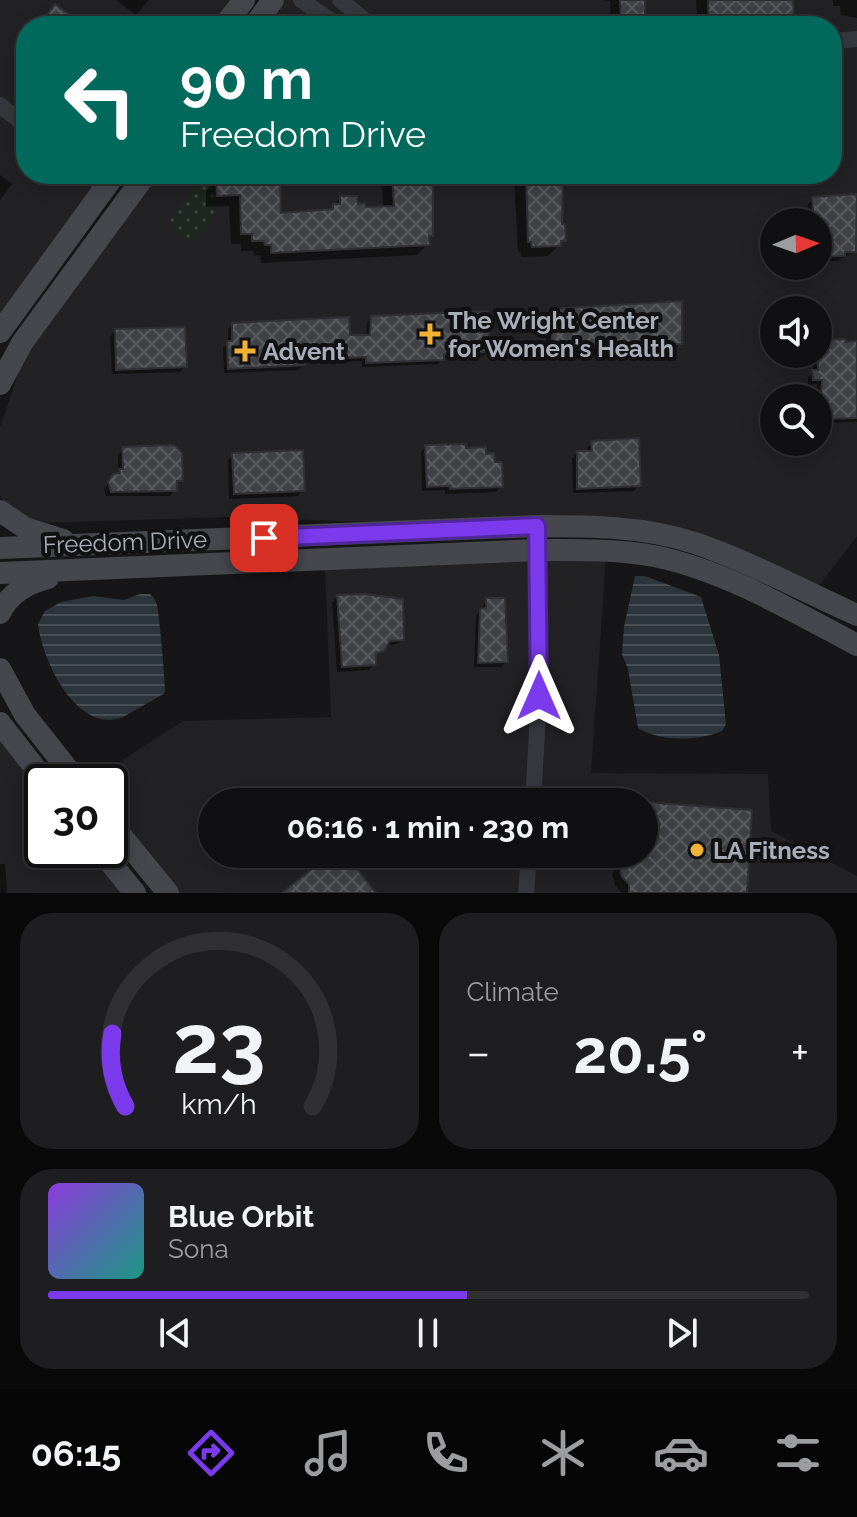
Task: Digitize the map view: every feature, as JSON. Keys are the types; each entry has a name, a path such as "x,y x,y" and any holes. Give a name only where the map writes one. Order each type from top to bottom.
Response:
{"street":[{"path":"232,16 244,0"},
{"path":"301,0 324,16"},
{"path":"340,0 360,16"},
{"path":"0,105 16,118"},
{"path":"0,332 98,184"},
{"path":"0,384 22,343 139,184"},
{"path":"0,511 25,528 79,545"},
{"path":"534,788 539,696 537,526"},
{"name":"Freedom Drive","path":"0,548 537,526 632,529 693,543 857,615"},
{"name":"Freedom Drive","path":"0,573 538,550 621,552 676,561 720,577 857,645"},
{"path":"0,613 5,602 19,589 36,581 81,570"},
{"path":"0,669 25,715 64,764"},
{"path":"0,723 32,764"},
{"path":"128,844 168,893"},
{"path":"115,868 135,893"},
{"path":"526,893 528,868"}],"shaded area":[{"path":"0,0 235,0 223,16 16,16 16,184 99,184 0,316"},
{"path":"283,0 857,0 857,536 819,586 692,530 621,517 370,522 229,517 40,523 14,512 0,495 0,427 23,359 149,184 842,184 842,16 271,16"},
{"path":"196,184 218,184 213,218 195,241 182,238 175,232 170,220"},
{"path":"606,556 591,773 768,774 771,831 857,876 857,893 178,893 128,831 128,764 117,764 183,721 331,717 325,567"},
{"path":"635,576 645,576 701,597 719,655 726,724 722,731 702,737 668,738 638,728 628,669 622,654 624,627"},
{"path":"150,594 157,605 165,693 123,717 106,720 91,715 77,705 55,674 46,656 38,624 45,611 61,602 93,596 124,600"},
{"path":"0,740 24,769 24,868 106,868 126,893 0,893"}],"building":[{"path":"620,0 645,0 645,16 621,16"},
{"path":"708,0 793,0 794,16 709,16"},
{"path":"55,4 71,16 46,16"},
{"path":"216,184 280,184 281,213 333,209 333,204 340,204 340,196 357,196 358,204 365,203 366,207 394,206 393,184 433,184 433,236 429,236 430,245 271,253 271,245 265,245 264,241 252,241 252,234 241,234 240,195 217,196"},
{"path":"526,184 563,184 562,224 565,224 566,241 561,241 561,246 532,247 528,242"},
{"path":"857,194 856,252 832,256 832,208 813,208 812,197"},
{"path":"682,301 682,344 552,349 551,309"},
{"path":"488,311 490,352 444,354 444,360 366,363 366,357 305,360 305,365 228,369 227,341 232,341 232,323 349,317 350,335 370,335 371,316"},
{"path":"185,327 187,367 116,370 115,329"},
{"path":"832,340 857,341 857,418 832,419 832,384 813,380 812,370 832,368"},
{"path":"639,438 641,486 577,489 577,451 592,451 591,441"},
{"path":"466,444 466,448 486,447 486,454 494,453 495,462 502,462 503,487 427,487 425,445"},
{"path":"174,445 182,453 183,481 177,481 177,491 111,492 108,482 113,474 123,469 122,447"},
{"path":"303,450 305,491 234,494 232,453"},
{"path":"364,594 403,599 404,640 390,641 384,651 376,653 376,665 342,667 337,595"},
{"path":"486,598 505,598 508,662 478,663 480,609 486,608"},
{"name":"LA Fitness","path":"658,803 752,810 747,893 629,893 629,884 622,877 620,868 658,868"},
{"path":"313,868 356,868 376,893 282,893"}],"place":[{"name":"The Wright Center for Women's Health","path":"430,334"},
{"name":"Advent","path":"245,351"},
{"name":"LA Fitness","path":"697,850"}],"route":[{"path":"264,538 537,526 539,696"}]}
